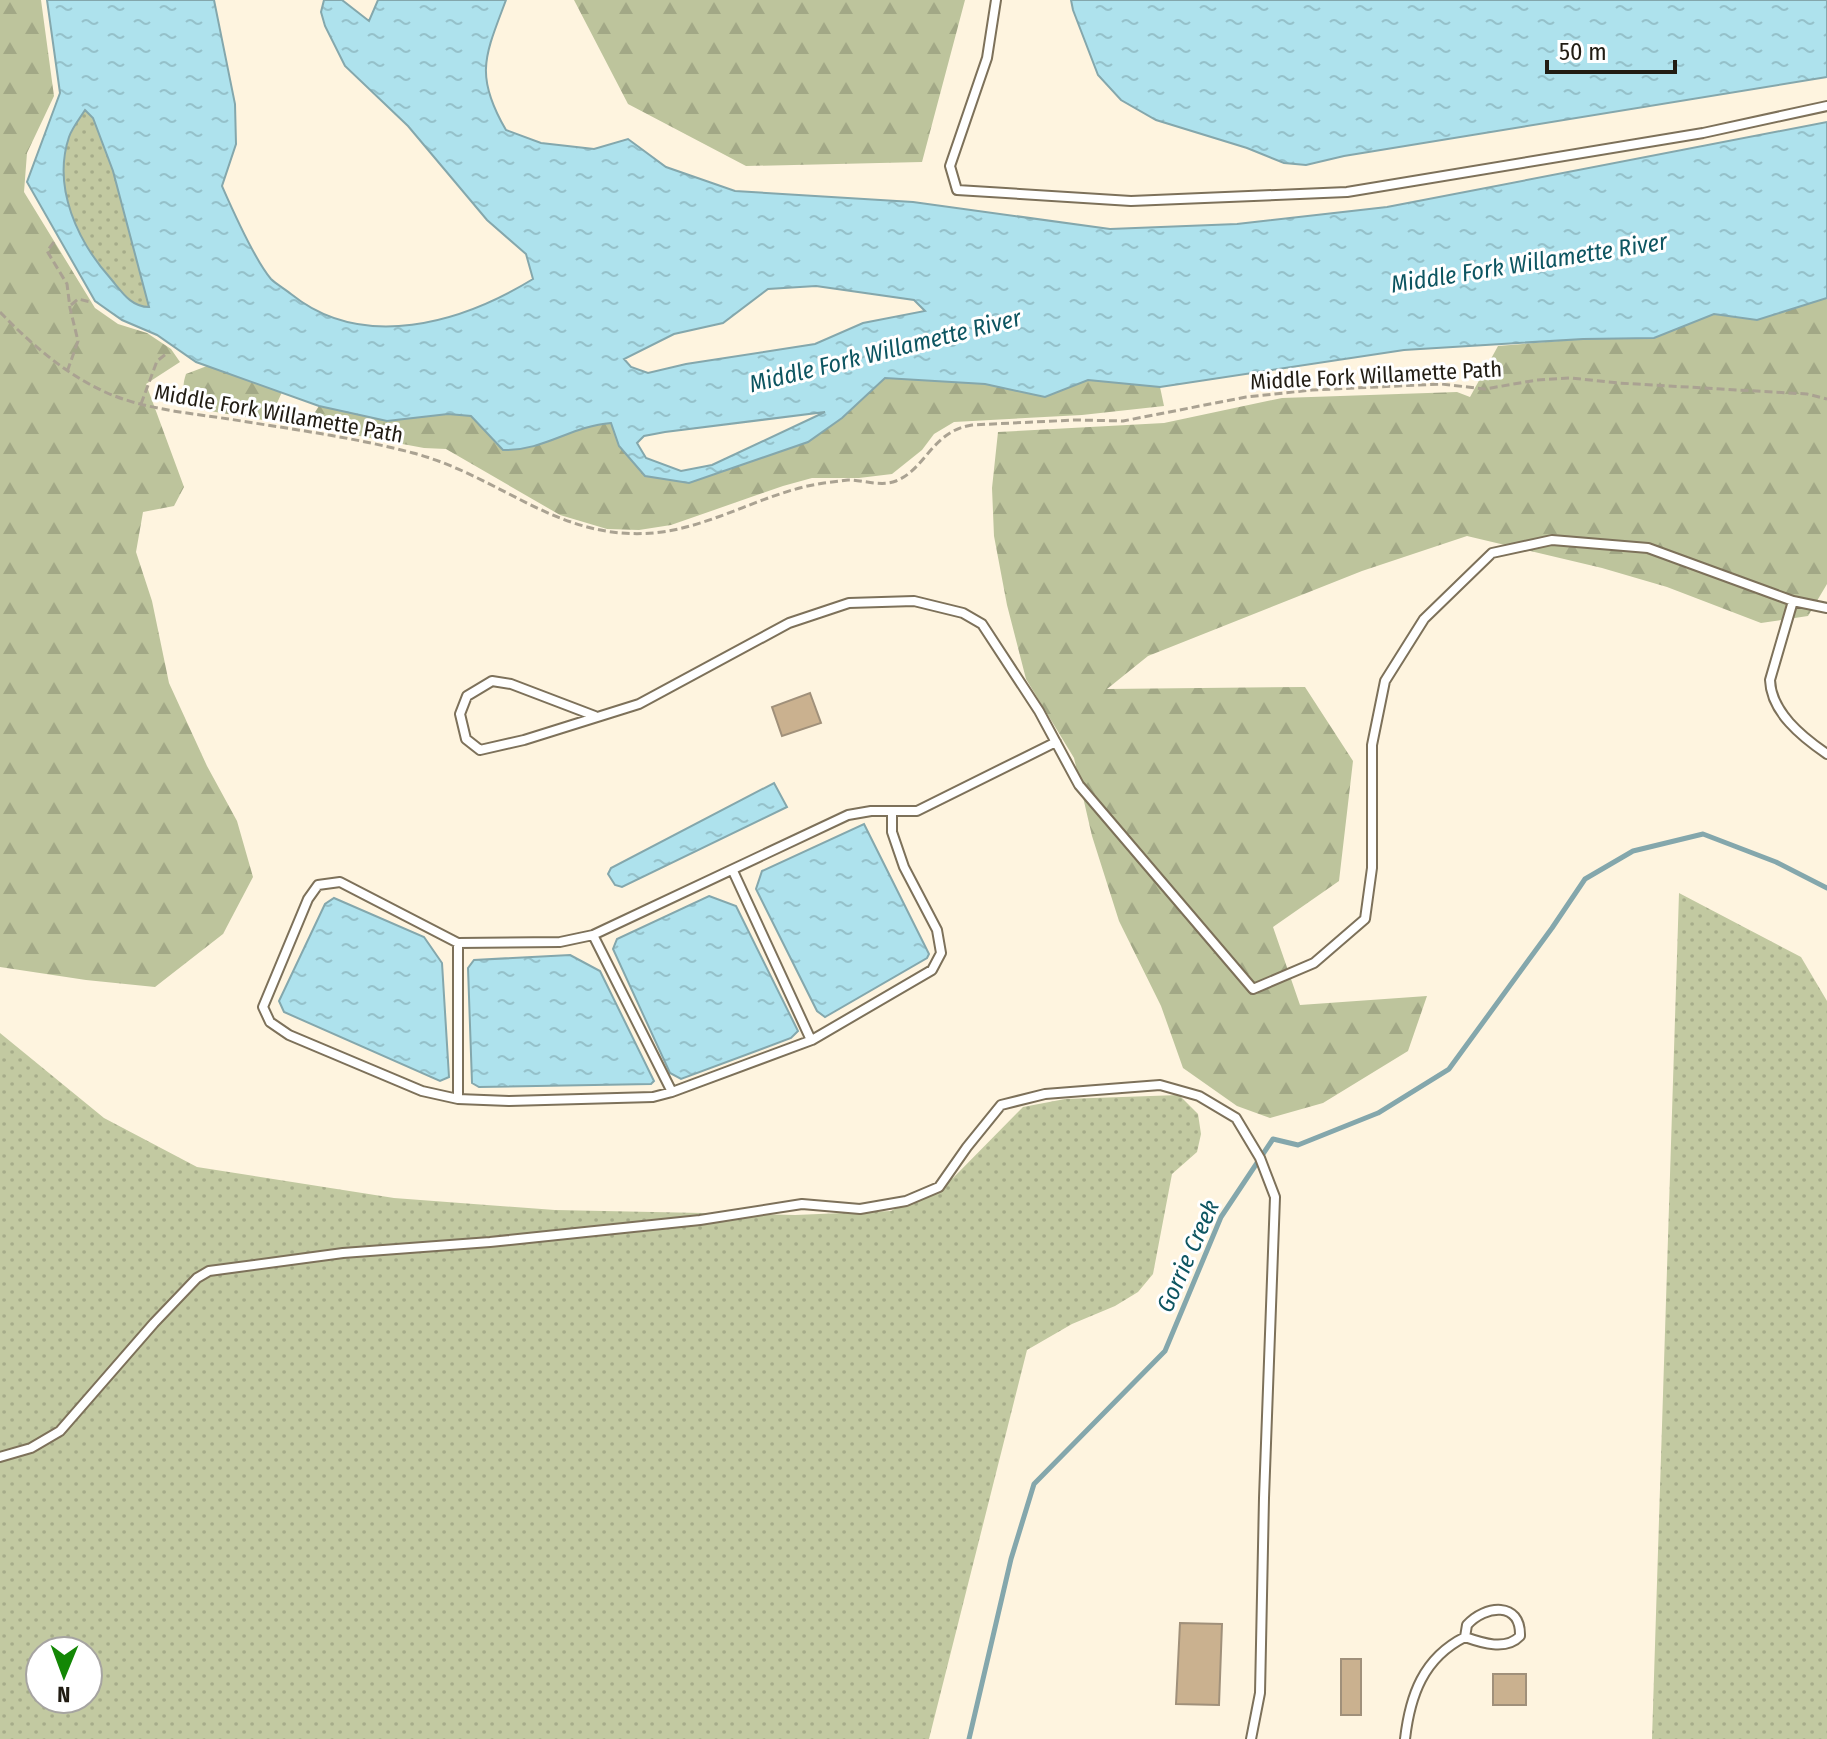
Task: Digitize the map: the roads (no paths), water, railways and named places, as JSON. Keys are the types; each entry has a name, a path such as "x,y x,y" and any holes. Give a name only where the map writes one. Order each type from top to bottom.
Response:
{"lane":[{"path":"996,0 987,58 950,166 957,190 1131,201 1347,192 1703,133 1827,106"},
{"path":"595,716 511,684 492,681 467,696 460,714 466,739 480,750 524,740 639,704 789,623 849,603 914,601 963,613 982,624 1056,742 1079,785 1253,989 1314,963 1365,919 1372,868 1372,745 1385,681 1424,619 1492,553 1552,540 1648,548 1793,601 1827,608"},
{"path":"1793,601 1770,680 1771,692 1776,705 1810,742 1827,754"},
{"path":"892,811 892,832 904,867 937,930 941,953 932,970 811,1040 672,1092 653,1097 509,1101 458,1099 422,1091 289,1035 270,1022 263,1007 308,899 318,885 340,882 458,943 560,942 593,935 848,815 871,811 892,811 917,811 1056,742"},
{"path":"733,871 811,1040"},
{"path":"593,935 672,1092"},
{"path":"458,943 458,1099"},
{"path":"0,1457 31,1448 60,1431 154,1323 197,1278 209,1271 343,1253 490,1242 700,1220 802,1204 860,1209 906,1201 939,1187 1001,1105 1045,1094 1160,1085 1199,1096 1236,1118 1264,1166 1275,1197 1260,1693 1251,1739"},
{"path":"1405,1739 1415,1689 1435,1661 1465,1637 1467,1625 1484,1610 1505,1610 1514,1616 1520,1627 1520,1636 1515,1642 1502,1645 1465,1637"}],"water":[{"name":"Middle Fork Willamette River","path":"47,0 214,0 235,104 236,144 222,186 244,234 271,279 291,294 319,312 349,322 380,326 412,325 444,318 505,295 533,279 526,254 487,220 408,126 345,66 325,26 321,12 324,0 342,0 369,21 378,0 506,0 488,51 486,79 506,130 541,143 594,149 628,139 666,167 735,191 913,202 1110,229 1237,224 1387,207 1827,122 1827,298 1757,320 1714,314 1654,338 1583,339 1404,350 1160,387 1088,380 1045,397 985,384 885,378 842,418 808,442 689,483 645,476 619,446 611,423 532,447 503,450 471,416 448,414 387,421 319,406 196,362 157,335 122,320 95,301 27,182 60,93","holes":["85,110 93,118 113,171 149,307 132,302 119,289 88,248 71,213 66,195 65,156 70,134","816,286 914,300 925,311 863,323 815,344 648,373 631,367 624,359 674,334 723,323 768,289","825,412 712,465 681,471 646,458 637,443 644,436"]},
{"path":"1071,0 1827,0 1827,77 1344,156 1306,165 1284,163 1247,148 1156,120 1121,100 1098,75"},
{"path":"774,783 787,807 622,887 615,885 608,874 611,868"},
{"path":"864,824 929,954 825,1017 817,1011 756,889 762,871"},
{"path":"709,896 736,906 798,1031 791,1038 681,1079 670,1073 613,949 617,939"},
{"path":"334,898 424,937 442,963 449,1077 440,1081 284,1012 279,1001 325,904"},
{"path":"570,955 600,971 654,1081 651,1084 479,1087 472,1083 468,968 474,960"}],"waterway":[{"name":"Gorrie Creek","path":"969,1739 1011,1559 1034,1484 1165,1351 1221,1217 1273,1139 1298,1145 1378,1113 1449,1069 1585,879 1633,851 1703,834 1776,862 1827,888"}]}
